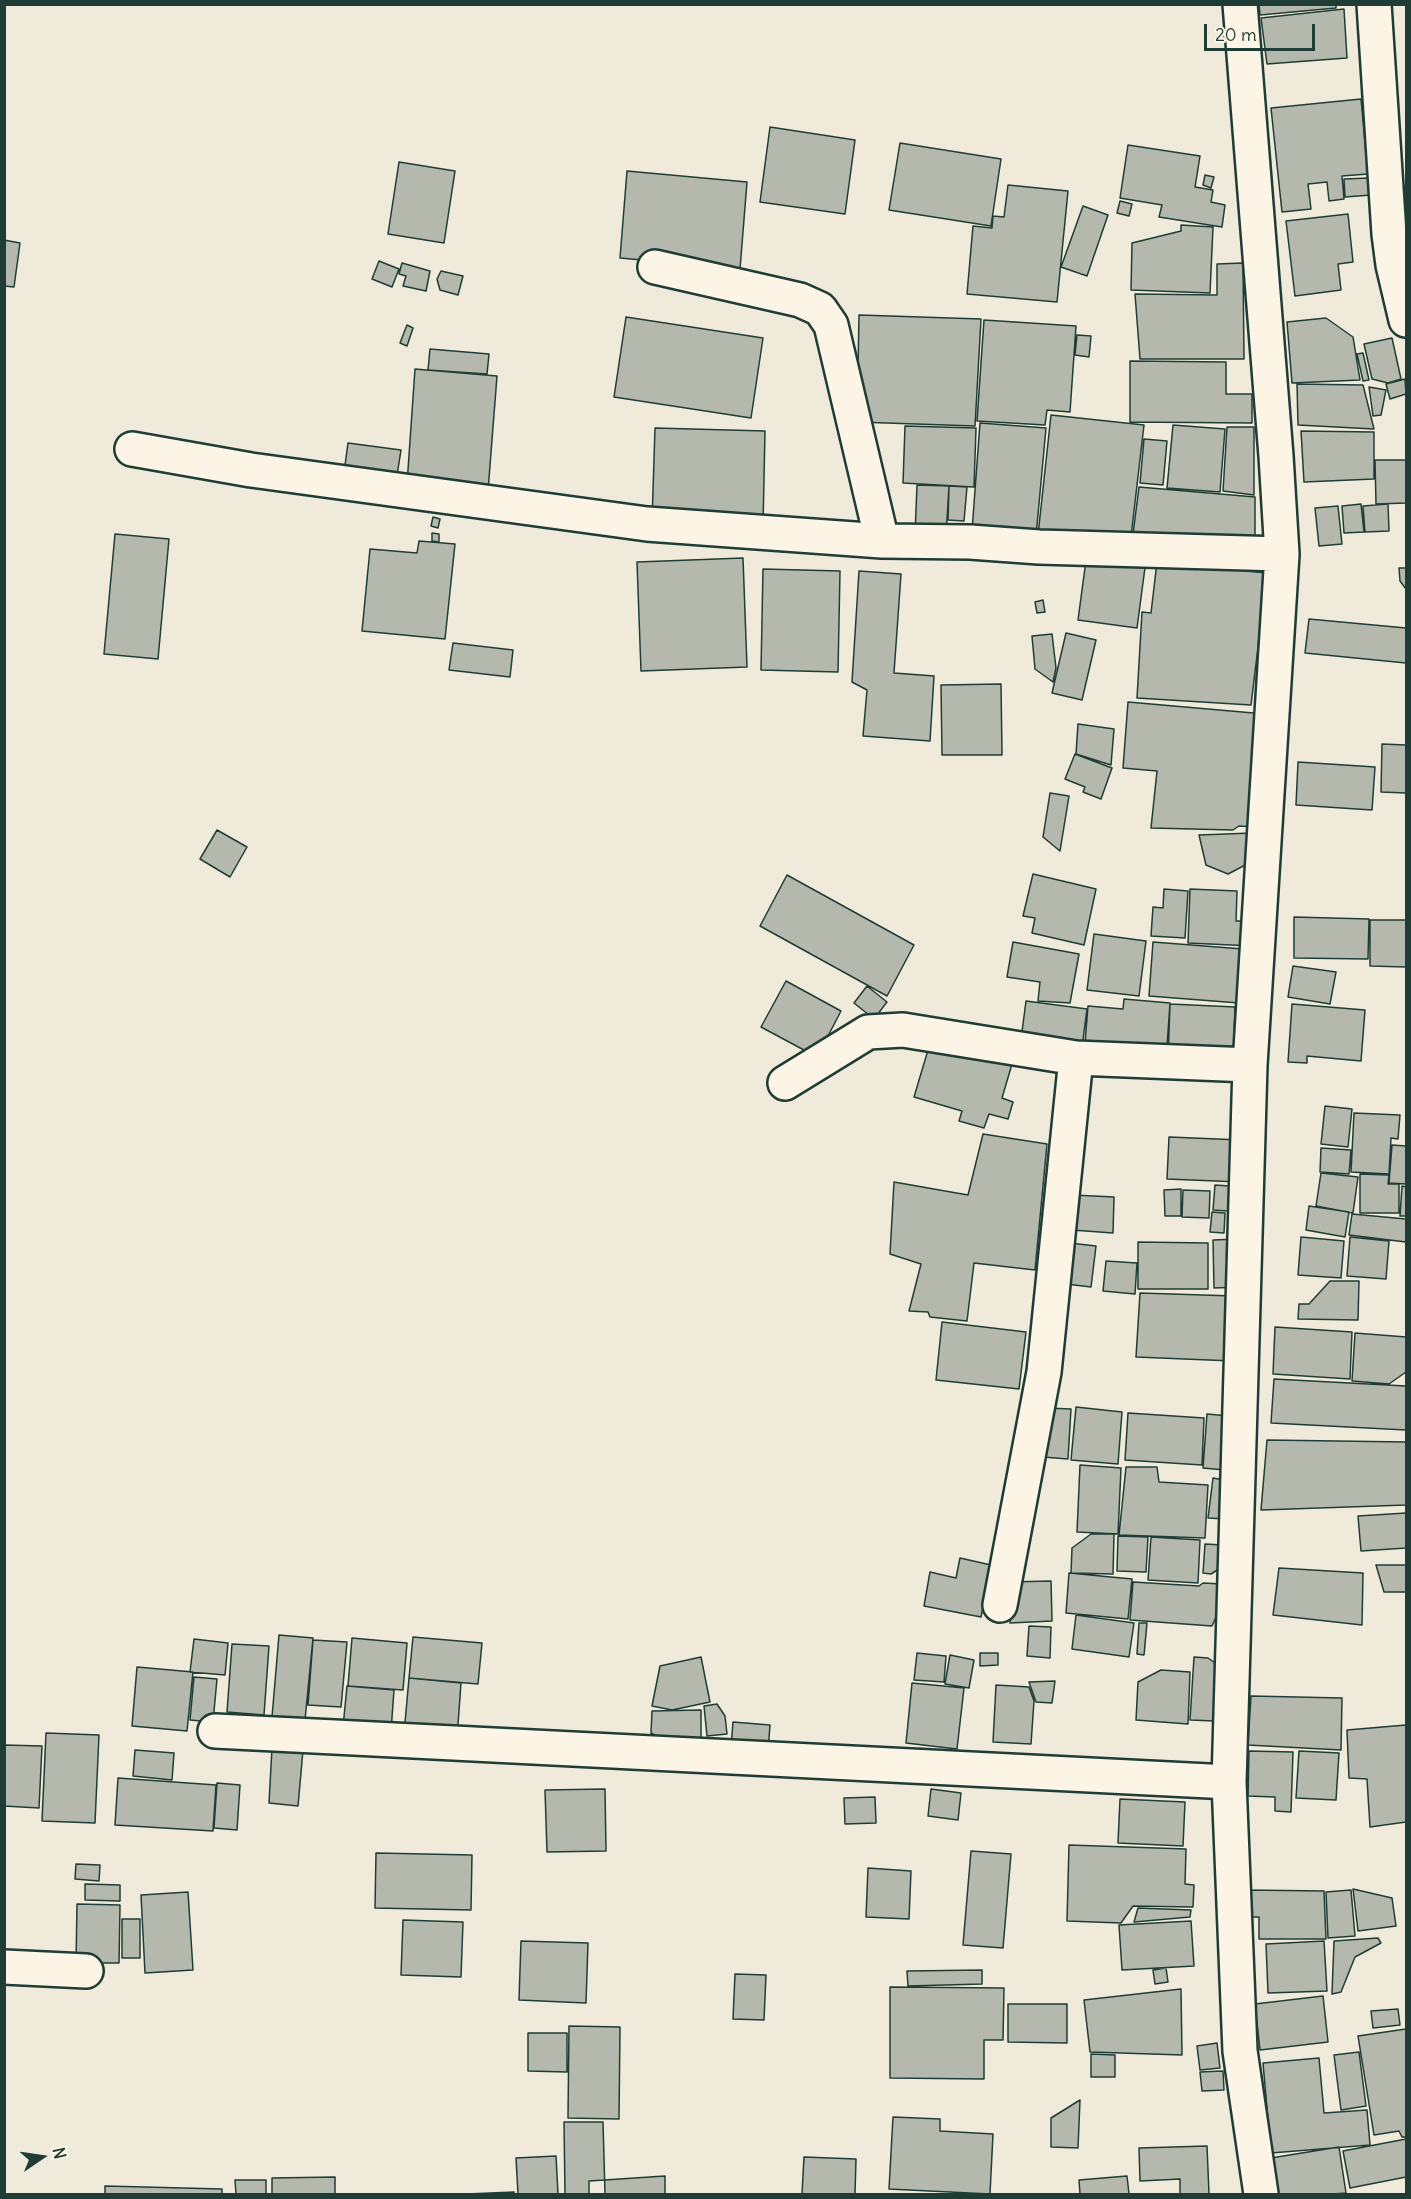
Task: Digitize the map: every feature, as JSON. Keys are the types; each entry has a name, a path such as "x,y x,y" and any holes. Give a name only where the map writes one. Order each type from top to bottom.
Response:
{"street":[{"path":"1240,4 1282,554 1250,1065 1229,1782 1240,2051 1261,2194"},
{"path":"1374,4 1389,234 1404,302"},
{"path":"655,267 800,300 820,309 831,325 882,541"},
{"path":"132,449 250,470 647,524 882,541 970,542 1039,547 1282,554"},
{"path":"785,1083 868,1032 903,1030 1076,1058 1250,1065"},
{"path":"1000,1605 1044,1372 1076,1058"},
{"path":"215,1731 1229,1782"},
{"path":"4,1967 86,1971"}],"building":[{"path":"1259,4 1336,4 1336,8 1260,15"},
{"path":"1344,9 1347,58 1267,64 1261,18"},
{"path":"1361,99 1368,174 1342,176 1344,199 1329,201 1327,182 1308,184 1311,209 1282,212 1271,108"},
{"path":"770,127 855,140 845,214 760,202"},
{"path":"900,143 1001,159 991,226 889,210"},
{"path":"1128,145 1200,156 1195,187 1213,190 1211,202 1225,205 1222,227 1159,217 1162,205 1120,198"},
{"path":"399,162 455,171 444,243 388,234"},
{"path":"627,171 747,182 740,269 620,258"},
{"path":"1205,175 1214,177 1211,188 1203,185"},
{"path":"1369,178 1371,195 1345,197 1344,179"},
{"path":"1008,185 1068,191 1057,302 967,294 973,226 992,228 993,216 1004,217"},
{"path":"1120,201 1132,204 1129,216 1117,213"},
{"path":"1083,206 1108,215 1087,276 1061,267"},
{"path":"1348,214 1353,262 1338,264 1341,290 1295,296 1286,221"},
{"path":"1181,225 1213,227 1210,293 1131,290 1132,243 1181,231"},
{"path":"4,240 20,243 14,287 4,286"},
{"path":"379,261 399,269 392,287 372,279"},
{"path":"402,263 430,271 426,291 403,286 406,276 399,274"},
{"path":"1243,263 1244,359 1140,359 1135,294 1217,295 1217,264"},
{"path":"441,271 463,276 458,295 440,290 437,279"},
{"path":"859,315 981,319 975,426 857,422"},
{"path":"626,317 763,338 751,418 614,397"},
{"path":"1326,318 1353,337 1360,380 1292,383 1287,322"},
{"path":"984,320 1076,326 1070,412 1047,410 1045,425 977,421"},
{"path":"407,325 413,328 407,346 400,343"},
{"path":"1077,335 1091,336 1089,357 1075,355"},
{"path":"1392,338 1401,379 1388,383 1372,379 1364,344"},
{"path":"430,349 489,354 487,374 428,370"},
{"path":"1363,353 1369,380 1363,381 1357,354"},
{"path":"1130,361 1226,362 1226,394 1252,394 1252,423 1130,422"},
{"path":"415,369 497,376 488,491 407,484"},
{"path":"1405,379 1406,394 1390,399 1386,384"},
{"path":"1297,384 1363,385 1374,429 1298,425"},
{"path":"1369,387 1386,390 1381,415 1373,416"},
{"path":"1051,415 1144,425 1130,545 1038,535"},
{"path":"980,423 1046,428 1036,536 972,531"},
{"path":"1173,425 1225,429 1220,492 1167,488"},
{"path":"905,426 976,428 974,487 903,483"},
{"path":"1227,427 1254,427 1254,495 1223,491"},
{"path":"655,428 765,431 763,525 652,522"},
{"path":"1301,431 1374,432 1374,479 1304,482"},
{"path":"1144,439 1167,441 1163,485 1140,483"},
{"path":"348,443 401,450 395,488 343,480"},
{"path":"1375,460 1406,460 1406,503 1376,504"},
{"path":"917,485 949,486 946,537 915,535"},
{"path":"949,486 967,487 964,521 948,520"},
{"path":"1139,487 1255,497 1255,548 1132,542"},
{"path":"1361,504 1364,532 1344,533 1342,506"},
{"path":"1388,504 1389,531 1365,532 1363,506"},
{"path":"1338,506 1342,544 1319,546 1315,508"},
{"path":"433,517 440,519 438,528 431,526"},
{"path":"432,533 439,534 439,542 432,541"},
{"path":"115,534 169,539 158,659 104,654"},
{"path":"419,541 455,544 445,639 362,631 370,549 417,553"},
{"path":"1087,553 1146,560 1137,628 1078,620"},
{"path":"743,558 747,667 641,671 637,562"},
{"path":"1157,562 1267,573 1251,705 1137,698 1142,612 1151,613"},
{"path":"1399,568 1406,568 1406,589 1400,581"},
{"path":"763,569 840,571 838,672 761,670"},
{"path":"859,571 901,574 894,673 934,676 930,741 863,736 867,690 852,682"},
{"path":"1043,600 1045,612 1037,613 1035,602"},
{"path":"1309,619 1406,628 1406,663 1305,653"},
{"path":"1066,633 1096,640 1082,700 1052,693"},
{"path":"1052,634 1056,668 1053,682 1035,669 1032,636"},
{"path":"453,643 513,650 510,677 449,670"},
{"path":"1001,684 1002,755 942,755 941,685"},
{"path":"1128,702 1265,714 1255,827 1239,826 1233,830 1151,828 1157,771 1123,768"},
{"path":"1078,724 1114,729 1111,765 1076,754"},
{"path":"1382,744 1406,745 1406,793 1381,792"},
{"path":"1075,754 1112,768 1101,799 1083,792 1085,787 1065,779"},
{"path":"1298,762 1375,767 1372,810 1296,805"},
{"path":"1050,793 1069,796 1060,851 1043,837"},
{"path":"217,830 247,847 230,877 200,859"},
{"path":"1252,833 1251,862 1228,874 1206,865 1199,835"},
{"path":"1033,874 1096,889 1084,945 1032,933 1035,918 1023,916"},
{"path":"787,875 914,945 887,996 760,926"},
{"path":"1164,889 1188,891 1185,938 1151,936 1153,907 1163,908"},
{"path":"1190,889 1237,891 1236,921 1254,921 1253,946 1188,943"},
{"path":"1294,917 1369,919 1368,959 1294,958"},
{"path":"1370,920 1406,920 1406,967 1370,966"},
{"path":"1094,934 1146,941 1139,996 1087,990"},
{"path":"1013,942 1079,954 1070,1003 1038,1001 1040,982 1007,977"},
{"path":"1153,942 1243,949 1239,1003 1149,996"},
{"path":"1293,966 1336,972 1330,1004 1288,997"},
{"path":"786,981 841,1011 817,1057 761,1027"},
{"path":"867,986 887,1002 874,1019 854,1003"},
{"path":"1124,999 1170,1003 1166,1061 1084,1055 1088,1006 1123,1009"},
{"path":"1026,1001 1087,1009 1081,1055 1020,1047"},
{"path":"1170,1004 1235,1007 1233,1062 1168,1060"},
{"path":"1292,1004 1365,1010 1361,1061 1307,1056 1307,1063 1288,1062"},
{"path":"931,1040 1012,1064 1002,1098 1013,1102 1008,1119 989,1114 984,1128 959,1121 962,1111 914,1097"},
{"path":"1325,1106 1352,1109 1348,1147 1321,1144"},
{"path":"1354,1113 1400,1115 1398,1139 1391,1138 1389,1174 1351,1172"},
{"path":"983,1134 1047,1144 1035,1270 974,1263 967,1321 930,1317 928,1312 909,1311 921,1264 890,1254 894,1182 968,1195"},
{"path":"1169,1137 1241,1140 1240,1182 1167,1179"},
{"path":"1392,1145 1406,1146 1406,1184 1389,1183"},
{"path":"1321,1148 1351,1150 1349,1174 1320,1172"},
{"path":"1321,1173 1358,1177 1353,1213 1316,1206"},
{"path":"1360,1174 1389,1175 1388,1184 1399,1184 1399,1213 1360,1213"},
{"path":"1215,1185 1243,1187 1242,1212 1213,1210"},
{"path":"1402,1186 1406,1187 1406,1216 1400,1216"},
{"path":"1181,1189 1181,1216 1165,1216 1164,1190"},
{"path":"1183,1190 1210,1191 1209,1218 1182,1217"},
{"path":"1073,1195 1114,1197 1113,1233 1072,1230"},
{"path":"1309,1206 1349,1212 1345,1237 1306,1230"},
{"path":"1212,1212 1225,1213 1224,1233 1210,1232"},
{"path":"1352,1214 1406,1219 1406,1242 1349,1235"},
{"path":"1301,1237 1344,1241 1341,1278 1298,1275"},
{"path":"1350,1237 1389,1241 1386,1279 1347,1276"},
{"path":"1238,1239 1239,1287 1214,1288 1213,1240"},
{"path":"1138,1242 1208,1243 1208,1289 1138,1289"},
{"path":"1070,1243 1096,1246 1091,1287 1066,1284"},
{"path":"1106,1261 1137,1263 1135,1294 1103,1291"},
{"path":"1330,1281 1359,1281 1358,1320 1298,1319 1299,1304 1309,1304"},
{"path":"1140,1293 1234,1296 1233,1361 1136,1357"},
{"path":"942,1322 1026,1332 1019,1389 936,1380"},
{"path":"1275,1327 1352,1332 1350,1379 1273,1374"},
{"path":"1355,1333 1406,1337 1406,1372 1389,1384 1352,1381"},
{"path":"1274,1379 1406,1386 1406,1430 1271,1423"},
{"path":"1076,1407 1122,1412 1118,1464 1071,1460"},
{"path":"1046,1408 1071,1409 1068,1459 1043,1457"},
{"path":"1128,1413 1204,1418 1202,1465 1125,1460"},
{"path":"1207,1414 1229,1416 1225,1470 1203,1468"},
{"path":"1267,1440 1406,1442 1406,1505 1261,1510"},
{"path":"1080,1465 1121,1468 1118,1534 1077,1532"},
{"path":"1126,1467 1157,1467 1159,1482 1208,1485 1205,1538 1119,1535"},
{"path":"1213,1478 1230,1481 1225,1519 1208,1518"},
{"path":"1406,1513 1406,1548 1361,1551 1358,1516"},
{"path":"1091,1534 1114,1534 1113,1574 1071,1573 1072,1548"},
{"path":"1118,1536 1148,1537 1146,1572 1117,1571"},
{"path":"1151,1537 1200,1540 1198,1583 1148,1580"},
{"path":"1205,1544 1222,1545 1222,1567 1211,1574 1203,1573"},
{"path":"960,1558 991,1565 981,1617 924,1606 930,1572 956,1578"},
{"path":"1376,1565 1406,1565 1406,1592 1384,1592"},
{"path":"1279,1568 1363,1573 1362,1625 1273,1615"},
{"path":"1069,1573 1132,1579 1128,1619 1066,1613"},
{"path":"1051,1581 1052,1621 1010,1623 1009,1582"},
{"path":"1133,1582 1199,1586 1203,1583 1222,1584 1221,1606 1212,1626 1130,1620"},
{"path":"1076,1615 1134,1623 1129,1657 1072,1649"},
{"path":"1139,1623 1147,1623 1144,1655 1137,1654"},
{"path":"1029,1626 1051,1627 1050,1658 1027,1656"},
{"path":"279,1635 313,1638 305,1720 272,1717"},
{"path":"413,1637 482,1643 478,1684 409,1678"},
{"path":"352,1638 407,1643 403,1690 348,1686"},
{"path":"194,1639 228,1643 225,1675 190,1672"},
{"path":"313,1640 347,1642 341,1707 308,1705"},
{"path":"232,1644 269,1646 264,1715 227,1712"},
{"path":"917,1653 946,1656 944,1682 914,1680"},
{"path":"980,1653 998,1653 998,1665 980,1666"},
{"path":"950,1655 974,1660 969,1688 945,1684"},
{"path":"701,1657 710,1702 672,1710 652,1706 660,1666"},
{"path":"1194,1657 1208,1658 1218,1665 1214,1721 1190,1720"},
{"path":"137,1667 193,1672 187,1731 132,1726"},
{"path":"1161,1670 1190,1672 1188,1724 1136,1720 1138,1682"},
{"path":"194,1677 217,1679 213,1722 190,1720"},
{"path":"409,1678 461,1683 457,1738 404,1734"},
{"path":"1055,1681 1052,1703 1036,1702 1029,1682"},
{"path":"912,1683 964,1688 957,1749 906,1743"},
{"path":"996,1685 1029,1687 1034,1701 1031,1744 993,1742"},
{"path":"347,1686 394,1690 391,1731 343,1727"},
{"path":"1251,1696 1342,1698 1341,1750 1248,1745"},
{"path":"717,1704 725,1716 727,1734 707,1736 704,1706"},
{"path":"701,1710 701,1737 677,1747 651,1733 652,1711"},
{"path":"733,1722 770,1725 768,1751 731,1748"},
{"path":"1406,1725 1406,1822 1370,1827 1367,1779 1349,1778 1347,1730"},
{"path":"46,1733 99,1735 95,1823 42,1821"},
{"path":"4,1745 42,1746 39,1808 4,1806"},
{"path":"272,1748 303,1750 298,1806 269,1803"},
{"path":"135,1750 174,1753 172,1780 133,1776"},
{"path":"1249,1751 1293,1752 1291,1812 1275,1811 1275,1797 1248,1796"},
{"path":"1299,1751 1339,1753 1336,1800 1296,1798"},
{"path":"118,1778 216,1785 213,1831 115,1825"},
{"path":"217,1783 240,1785 237,1830 214,1828"},
{"path":"605,1789 606,1851 547,1852 545,1790"},
{"path":"931,1789 961,1793 958,1820 928,1816"},
{"path":"875,1797 876,1823 845,1824 844,1798"},
{"path":"1120,1799 1185,1802 1183,1846 1118,1843"},
{"path":"1069,1845 1186,1849 1185,1884 1194,1885 1193,1907 1133,1906 1121,1923 1067,1921"},
{"path":"971,1851 1011,1854 1003,1948 963,1945"},
{"path":"376,1853 472,1855 471,1910 375,1908"},
{"path":"76,1864 100,1865 99,1881 75,1879"},
{"path":"868,1868 911,1871 909,1919 866,1917"},
{"path":"85,1884 120,1885 120,1901 85,1900"},
{"path":"1353,1889 1392,1898 1396,1926 1358,1931"},
{"path":"1246,1890 1324,1891 1326,1939 1259,1939 1259,1917 1243,1917"},
{"path":"1351,1890 1355,1936 1328,1938 1326,1892"},
{"path":"188,1892 193,1970 145,1973 141,1895"},
{"path":"77,1904 120,1905 119,1963 76,1963"},
{"path":"1138,1908 1191,1910 1190,1917 1134,1922"},
{"path":"122,1919 140,1919 140,1958 122,1958"},
{"path":"403,1920 463,1922 461,1977 401,1975"},
{"path":"1191,1921 1194,1966 1122,1970 1119,1925"},
{"path":"1378,1938 1381,1943 1355,1957 1341,1992 1332,1994 1334,1941"},
{"path":"521,1941 588,1943 586,2003 519,2000"},
{"path":"1324,1941 1327,1991 1268,1993 1266,1944"},
{"path":"1166,1968 1168,1982 1155,1984 1153,1970"},
{"path":"982,1970 982,1984 908,1986 907,1971"},
{"path":"735,1974 766,1975 764,2020 733,2019"},
{"path":"890,1987 1004,1988 1003,2040 984,2040 984,2079 890,2078"},
{"path":"1181,1989 1182,2055 1090,2052 1084,2000"},
{"path":"1323,1996 1328,2042 1260,2050 1255,2004"},
{"path":"1008,2004 1067,2004 1067,2043 1008,2042"},
{"path":"1398,2009 1400,2025 1373,2028 1371,2011"},
{"path":"569,2026 620,2027 619,2119 568,2118"},
{"path":"1406,2029 1406,2137 1402,2137 1399,2131 1374,2135 1358,2036"},
{"path":"528,2033 567,2033 567,2072 528,2071"},
{"path":"1217,2043 1220,2068 1200,2070 1197,2046"},
{"path":"1359,2052 1366,2106 1341,2110 1334,2055"},
{"path":"1091,2054 1115,2055 1115,2077 1091,2077"},
{"path":"1319,2058 1324,2113 1367,2110 1370,2145 1271,2153 1263,2063"},
{"path":"1223,2071 1224,2090 1202,2091 1200,2072"},
{"path":"1080,2100 1078,2148 1051,2147 1051,2118"},
{"path":"893,2117 940,2119 940,2131 993,2134 990,2194 889,2189"},
{"path":"564,2122 603,2122 605,2194 565,2194"},
{"path":"1406,2139 1406,2177 1350,2188 1343,2151"},
{"path":"1207,2146 1209,2194 1180,2194 1180,2179 1140,2181 1139,2148"},
{"path":"1339,2147 1346,2193 1277,2194 1271,2158"},
{"path":"556,2156 558,2194 518,2194 516,2158"},
{"path":"804,2157 856,2159 855,2194 802,2194"},
{"path":"665,2176 665,2194 589,2194 589,2181"},
{"path":"1127,2176 1129,2194 1080,2194 1079,2180"},
{"path":"335,2177 335,2194 272,2194 272,2178"},
{"path":"235,2180 266,2180 266,2194 236,2194"},
{"path":"105,2186 222,2189 222,2194 105,2194"},
{"path":"514,2192 514,2194 467,2194"}]}
